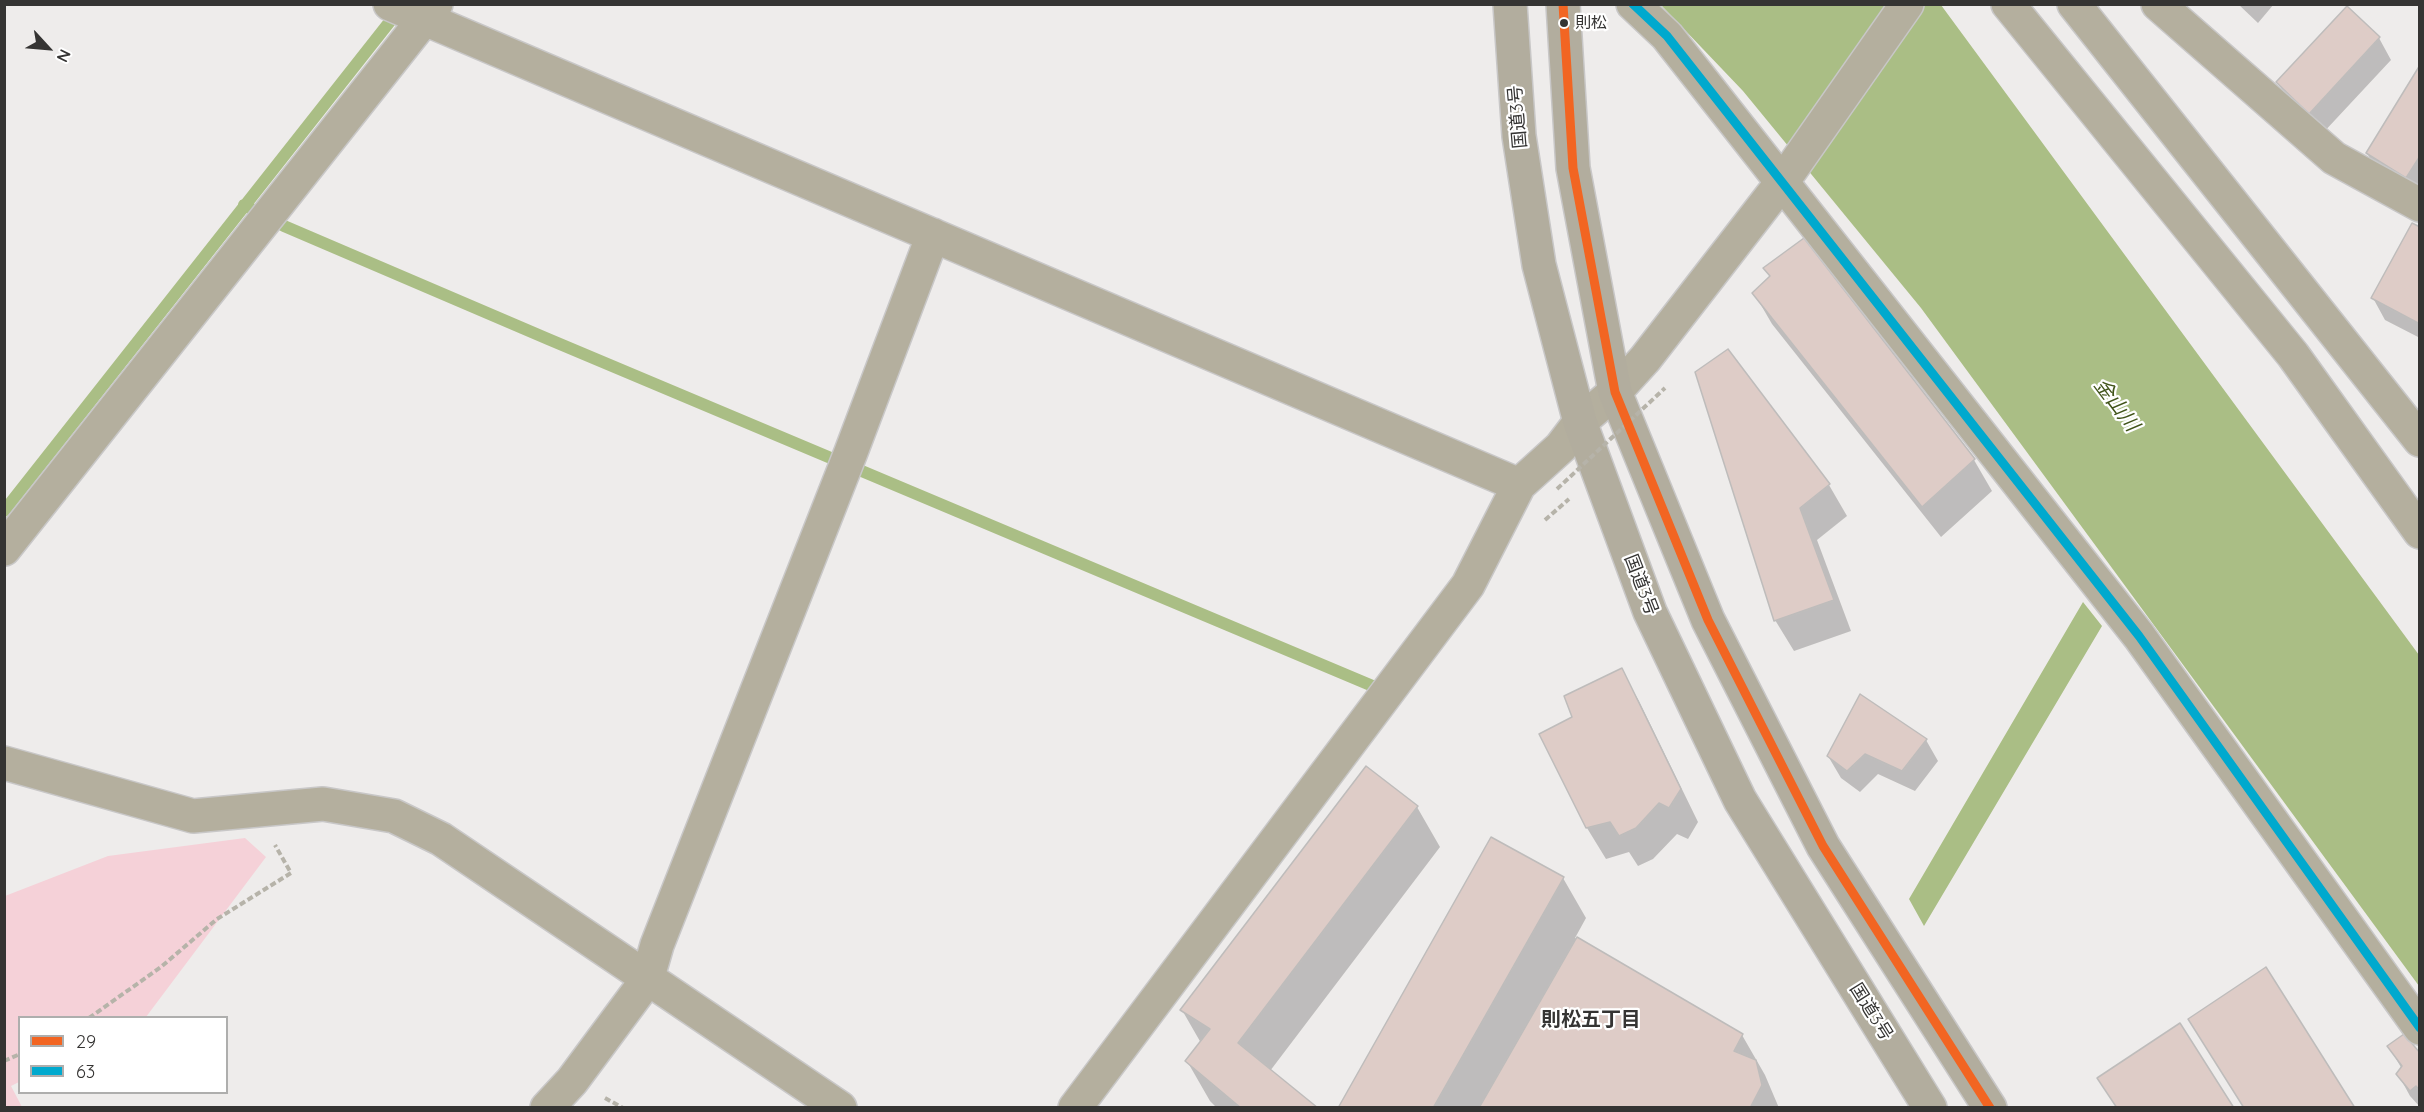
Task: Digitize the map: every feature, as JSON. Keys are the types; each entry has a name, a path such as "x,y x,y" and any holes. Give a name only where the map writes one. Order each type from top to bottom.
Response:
{"highway":[{"name":"国道3号","path":"1510,4 1519,136 1539,265 1580,422 1650,612 1740,800 1930,1107"},
{"path":"1563,4 1573,168 1615,392 1708,620 1822,846 1990,1107"}],"street":[{"path":"390,4 430,12 933,235 1519,485"},
{"path":"1633,4 1667,36 2139,636 2420,1028"},
{"path":"1075,1107 1468,585 1519,485 1561,447 1580,422 1615,392 1645,359 1783,182 1907,4"},
{"path":"2008,4 2293,355 2420,532"},
{"path":"2074,4 2420,440"},
{"path":"2158,4 2334,158 2420,204"},
{"path":"4,549 430,12"},
{"path":"547,1107 572,1081 647,980 662,934 847,465 933,235"},
{"path":"4,763 193,816 323,804 394,816 441,839 647,980 840,1107"}],"path":[{"path":"1557,489 1665,388"},
{"path":"90,1016 161,967 217,919 291,873 255,810"},
{"path":"4,1061 18,1055"}],"shaded area":[{"path":"245,838 266,857 147,1016 18,1016 18,1082 11,1086 22,1107 5,1107 5,896 108,856"}],"water":[{"name":"金山川","path":"1661,5 1941,5 2419,655 2419,986 1921,308 1743,91"},
{"path":"2083,602 2102,626 1924,926 1909,899"}],"building":[{"path":"2347,6 2380,37 2309,114 2276,82"},
{"path":"2420,65 2420,156 2406,178 2366,153"},
{"path":"2412,223 2420,227 2420,324 2371,298"},
{"path":"1804,238 1975,459 1922,507 1752,293 1770,276 1763,268"},
{"path":"1728,349 1830,484 1800,508 1834,600 1774,621 1695,372"},
{"path":"1622,668 1681,789 1669,808 1659,803 1636,828 1619,836 1610,822 1586,828 1539,734 1572,717 1564,696"},
{"path":"1860,694 1927,739 1902,771 1865,754 1847,771 1827,756"},
{"path":"1366,766 1418,806 1238,1043 1318,1108 1241,1108 1185,1061 1210,1029 1180,1010"},
{"path":"1491,837 1564,877 1433,1108 1338,1108"},
{"path":"1577,937 1743,1034 1734,1051 1756,1060 1762,1085 1750,1108 1479,1108"},
{"path":"2266,967 2355,1108 2244,1108 2188,1019"},
{"path":"2180,1023 2234,1108 2117,1108 2097,1078"},
{"path":"2404,1034 2420,1053 2420,1091 2416,1086 2410,1091 2396,1074 2402,1066 2387,1046"}],"waterway":[{"path":"4,511 399,10"},
{"path":"244,205 284,226 548,339 1375,687"}],"transit line":[{"name":"29","path":"1563,4 1573,168 1615,392 1708,620 1823,846 1990,1108"},
{"name":"63","path":"1633,4 1667,36 2139,636 2420,1028"}],"place":[{"name":"則松","path":"1564,23"}],"district":[{"name":"則松五丁目","path":"1591,1020"}]}
